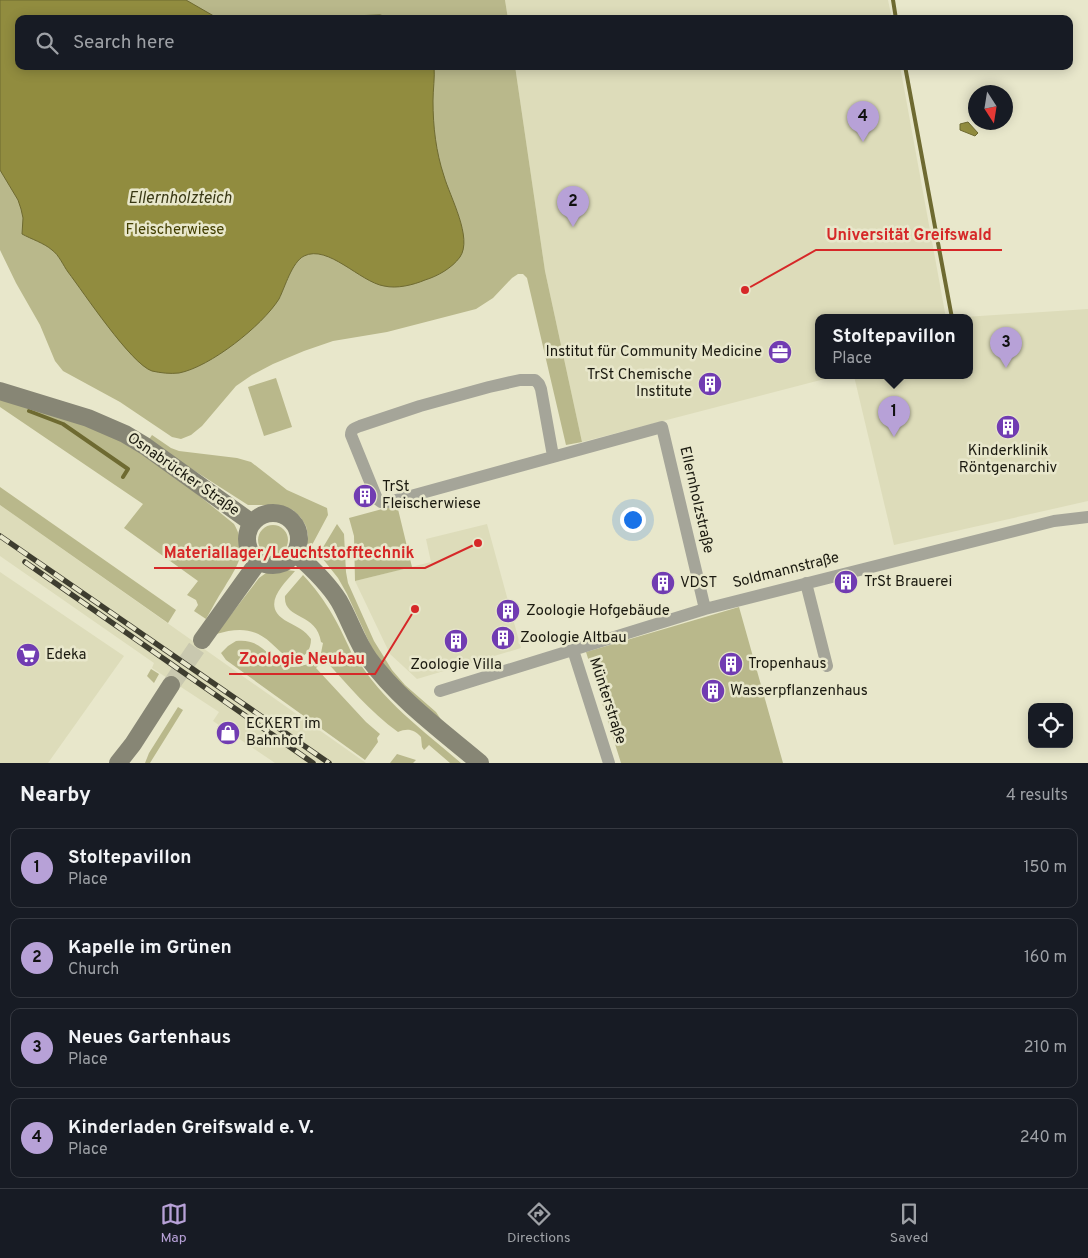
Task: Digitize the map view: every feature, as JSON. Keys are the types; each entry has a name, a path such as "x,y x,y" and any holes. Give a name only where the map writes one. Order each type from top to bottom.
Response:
{"main road":[{"name":"Osnabrücker Straße","path":"0,391 80,415 125,434 145,446 252,523"},
{"name":"Osnabrücker Straße","path":"258,562 247,548 246,539 252,523 259,517 267,514 276,513 292,521 297,529 299,538 295,553"},
{"path":"202,640 258,562 273,566 288,561 295,553 310,566 338,599 358,642 386,679 406,700 480,763"},
{"path":"118,763 133,744 171,685"}],"street":[{"path":"529,379 539,384 541,389 553,456 389,502 381,502 377,499 351,431 354,428 420,406 489,387 529,379"},
{"name":"Ellernholzstraße","path":"553,456 662,427 705,609"},
{"name":"Soldmannstraße","path":"440,691 705,609 1054,521 1088,517"},
{"path":"806,583 827,666"},
{"name":"Münterstraße","path":"573,650 610,763"}],"shaded area":[{"path":"505,0 888,0 891,15 507,15"},
{"path":"516,70 901,70 945,314 815,314 815,379 824,379 582,442 545,271"},
{"path":"1088,309 1088,501 894,545 855,379 973,379 973,316"},
{"path":"0,505 366,763 275,763 213,721 219,712 152,668 154,663 0,556"},
{"path":"487,524 521,648 417,679 390,654 355,581 431,562 426,539"},
{"path":"0,572 124,656 48,763 0,763"}],"green space":[{"name":"Ellernholzteich","path":"0,0 505,0 507,15 15,15 15,70 516,70 545,271 582,442 566,445 527,278 523,274 518,274 512,278 493,298 476,309 387,332 333,341 273,364 236,386 202,426 191,435 181,439 172,437 120,402 63,371 55,361 40,325 0,250"},
{"path":"276,378 292,427 264,436 248,387"},
{"path":"0,399 80,423 123,442 172,474 234,524 241,542 240,558 234,572 206,619 194,611 198,605 196,600 187,595 198,581 124,528 143,504 0,407"},
{"path":"152,435 179,451 237,458 251,462 287,490 327,508 328,515 312,545 306,543 308,535 306,526 293,510 270,505 248,505 148,441"},
{"path":"0,487 176,610 168,623 0,505"},
{"path":"397,505 412,567 355,581 354,536 349,518"},
{"path":"337,524 344,534 348,583 374,641 392,670 405,685 436,712 448,730 380,666 347,594 338,578 319,554"},
{"path":"273,525 284,529 288,540 284,551 273,555 262,551 258,540 262,529"},
{"path":"286,570 295,571 279,590 274,603 275,610 280,616 309,636 311,644 308,652 302,657 294,659 282,653 265,638 252,632 238,630 216,634 259,578 266,573"},
{"path":"303,575 332,614 354,658 356,657 366,673 390,701 461,763 450,763 429,745 424,750 421,737 413,731 404,730 398,732 369,707 325,660 321,653 323,643 318,632 307,621 289,609 286,604 285,596"},
{"path":"739,607 783,763 621,763 586,652"},
{"path":"236,641 245,641 259,645 274,658 288,666 296,667 314,664 318,666 316,668 366,722 380,734 377,738 378,742 365,760 226,660 221,653"},
{"path":"151,669 159,674 154,683 147,676"},
{"path":"178,707 183,710 150,763 145,763 149,753"},
{"path":"397,754 416,760 413,763 390,763"}],"water":[{"name":"Ellernholzteich","path":"0,0 186,0 212,15 15,15 15,70 434,70 433,111 439,158 459,217 464,239 463,249 460,257 449,268 420,282 400,287 384,286 375,283 334,259 323,255 313,254 304,256 292,269 279,299 271,310 234,344 192,369 179,373 152,371 143,366 120,342 59,257 45,245 22,234 23,218 18,200 0,170"},
{"path":"968,122 968,130 975,130 978,133 975,136 960,130 960,124"}],"waterway":[{"path":"893,0 895,15"},
{"path":"906,70 951,314"},
{"path":"29,411 63,424 128,469 123,477"}],"tunnel":[{"path":"171,685 202,640"}],"railway":[{"path":"0,536 329,763"},
{"path":"25,562 313,763"}],"place":[{"name":"Kinderladen Greifswald e. V.","path":"863,142"},
{"name":"Kapelle im Grünen","path":"573,227"},
{"name":"Universität Greifswald","path":"745,290"},
{"name":"Institut für Community Medicine","path":"780,352"},
{"name":"Neues Gartenhaus","path":"1006,368"},
{"name":"TrSt Chemische Institute","path":"710,384"},
{"name":"Kinderklinik Röntgenarchiv","path":"1008,427"},
{"name":"Stoltepavillon","path":"894,437"},
{"name":"TrSt Fleischerwiese","path":"365,496"},
{"name":"Materiallager/Leuchtstofftechnik","path":"478,543"},
{"name":"TrSt Brauerei","path":"846,582"},
{"name":"VDST","path":"663,583"},
{"name":"Zoologie Neubau","path":"415,609"},
{"name":"Zoologie Hofgebäude","path":"508,611"},
{"name":"Zoologie Altbau","path":"503,638"},
{"name":"Zoologie Villa","path":"456,641"},
{"name":"Edeka","path":"28,655"},
{"name":"Tropenhaus","path":"731,664"},
{"name":"Wasserpflanzenhaus","path":"713,691"},
{"name":"ECKERT im Bahnhof","path":"228,733"}],"park label":[{"name":"Fleischerwiese","path":"175,230"}]}
